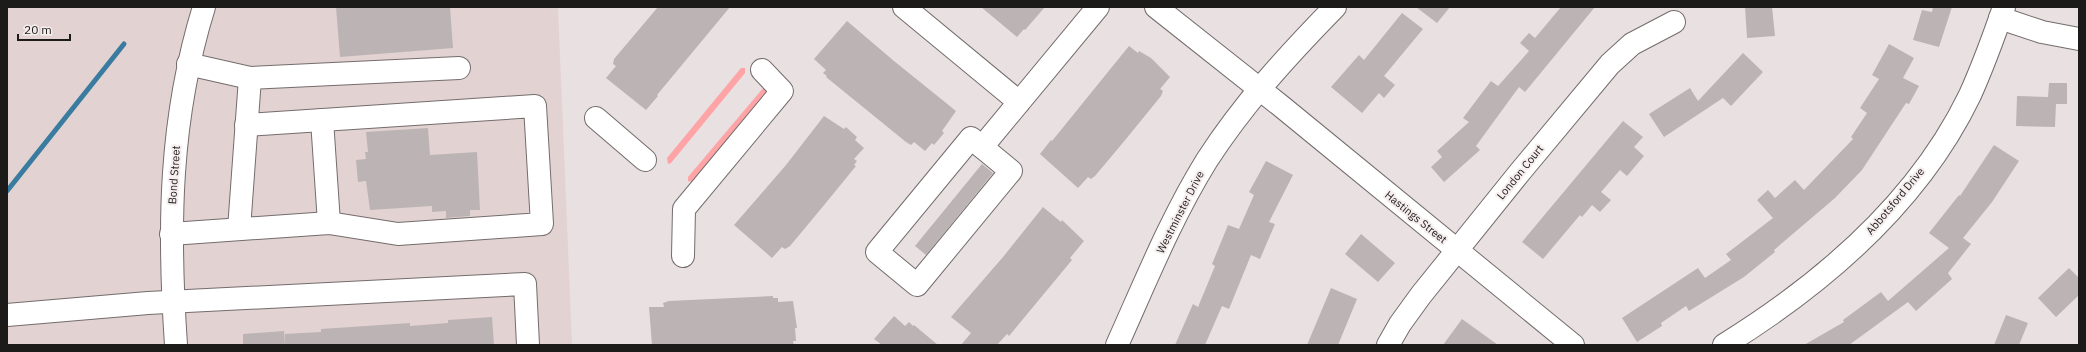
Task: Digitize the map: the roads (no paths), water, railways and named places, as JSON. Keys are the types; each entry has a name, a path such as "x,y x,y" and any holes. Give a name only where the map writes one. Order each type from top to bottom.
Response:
{"street":[{"name":"Bond Street","path":"176,345 171,234 175,146 188,64 204,7"},
{"path":"904,7 1019,102"},
{"path":"982,147 1098,7"},
{"path":"1156,7 1259,88"},
{"name":"Westminster Drive","path":"1117,345 1186,198 1224,135 1274,70 1335,7"},
{"path":"2002,12 2042,32 2079,39"},
{"name":"Abbotsford Drive","path":"1724,345 1766,319 1814,284 1848,254 1896,204 1930,160 1969,95 2002,12"},
{"name":"London Court","path":"1388,345 1400,324 1421,295 1610,64 1632,44 1674,22"},
{"path":"188,64 250,78 459,68"},
{"path":"683,256 684,209 782,91 762,70"},
{"path":"239,229 250,78"},
{"name":"Hastings Street","path":"1259,88 1573,345"},
{"path":"171,234 329,223 398,234 542,224 535,106 246,125"},
{"path":"596,118 645,160"},
{"path":"322,120 329,223"},
{"path":"971,138 982,147 1011,171 917,285 877,252 971,138"},
{"path":"7,315 173,303 525,284 528,345"}],"waterway":[{"path":"7,191 124,44"}]}
